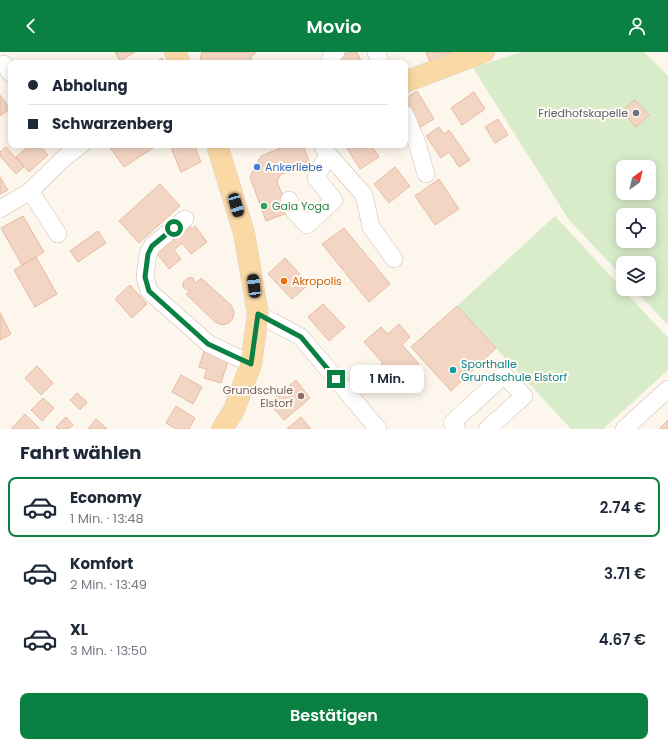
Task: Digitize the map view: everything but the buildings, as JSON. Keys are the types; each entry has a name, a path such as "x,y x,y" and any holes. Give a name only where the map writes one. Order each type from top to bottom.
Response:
{"main road":[{"path":"408,81 484,52"},
{"path":"222,429 234,410 251,364 258,314 252,272 244,233 223,148"}],"street":[{"path":"330,60 331,56 336,52"},
{"path":"408,121 417,143 426,174"},
{"path":"0,209 30,191 71,148"},
{"path":"289,200 294,211 307,225 334,200 316,178 325,149"},
{"path":"325,149 364,195 371,227 394,259"},
{"path":"30,191 58,234"},
{"path":"184,219 152,246 150,250 145,277 149,291 208,344 251,364"},
{"path":"258,314 301,337 378,429"},
{"path":"457,429 452,423 504,375 524,396 487,429"},
{"path":"624,429 668,389"}],"green space":[{"path":"521,52 644,52 668,76 668,325 641,296 656,296 656,256 616,256 616,270 569,220 473,68"},
{"path":"555,216 616,282 616,296 629,296 668,338 668,370 603,429 571,429 457,306"}],"place":[{"name":"Friedhofskapelle","path":"636,113"},
{"name":"Ankerliebe","path":"257,167"},
{"name":"Gaia Yoga","path":"264,206"},
{"name":"Akropolis","path":"284,281"},
{"name":"Sporthalle Grundschule Elstorf","path":"453,370"},
{"name":"Grundschule Elstorf","path":"301,396"}],"route":[{"path":"174,228 152,246 148,254 145,277 149,291 208,344 251,364 258,314 301,337 336,379"}]}
